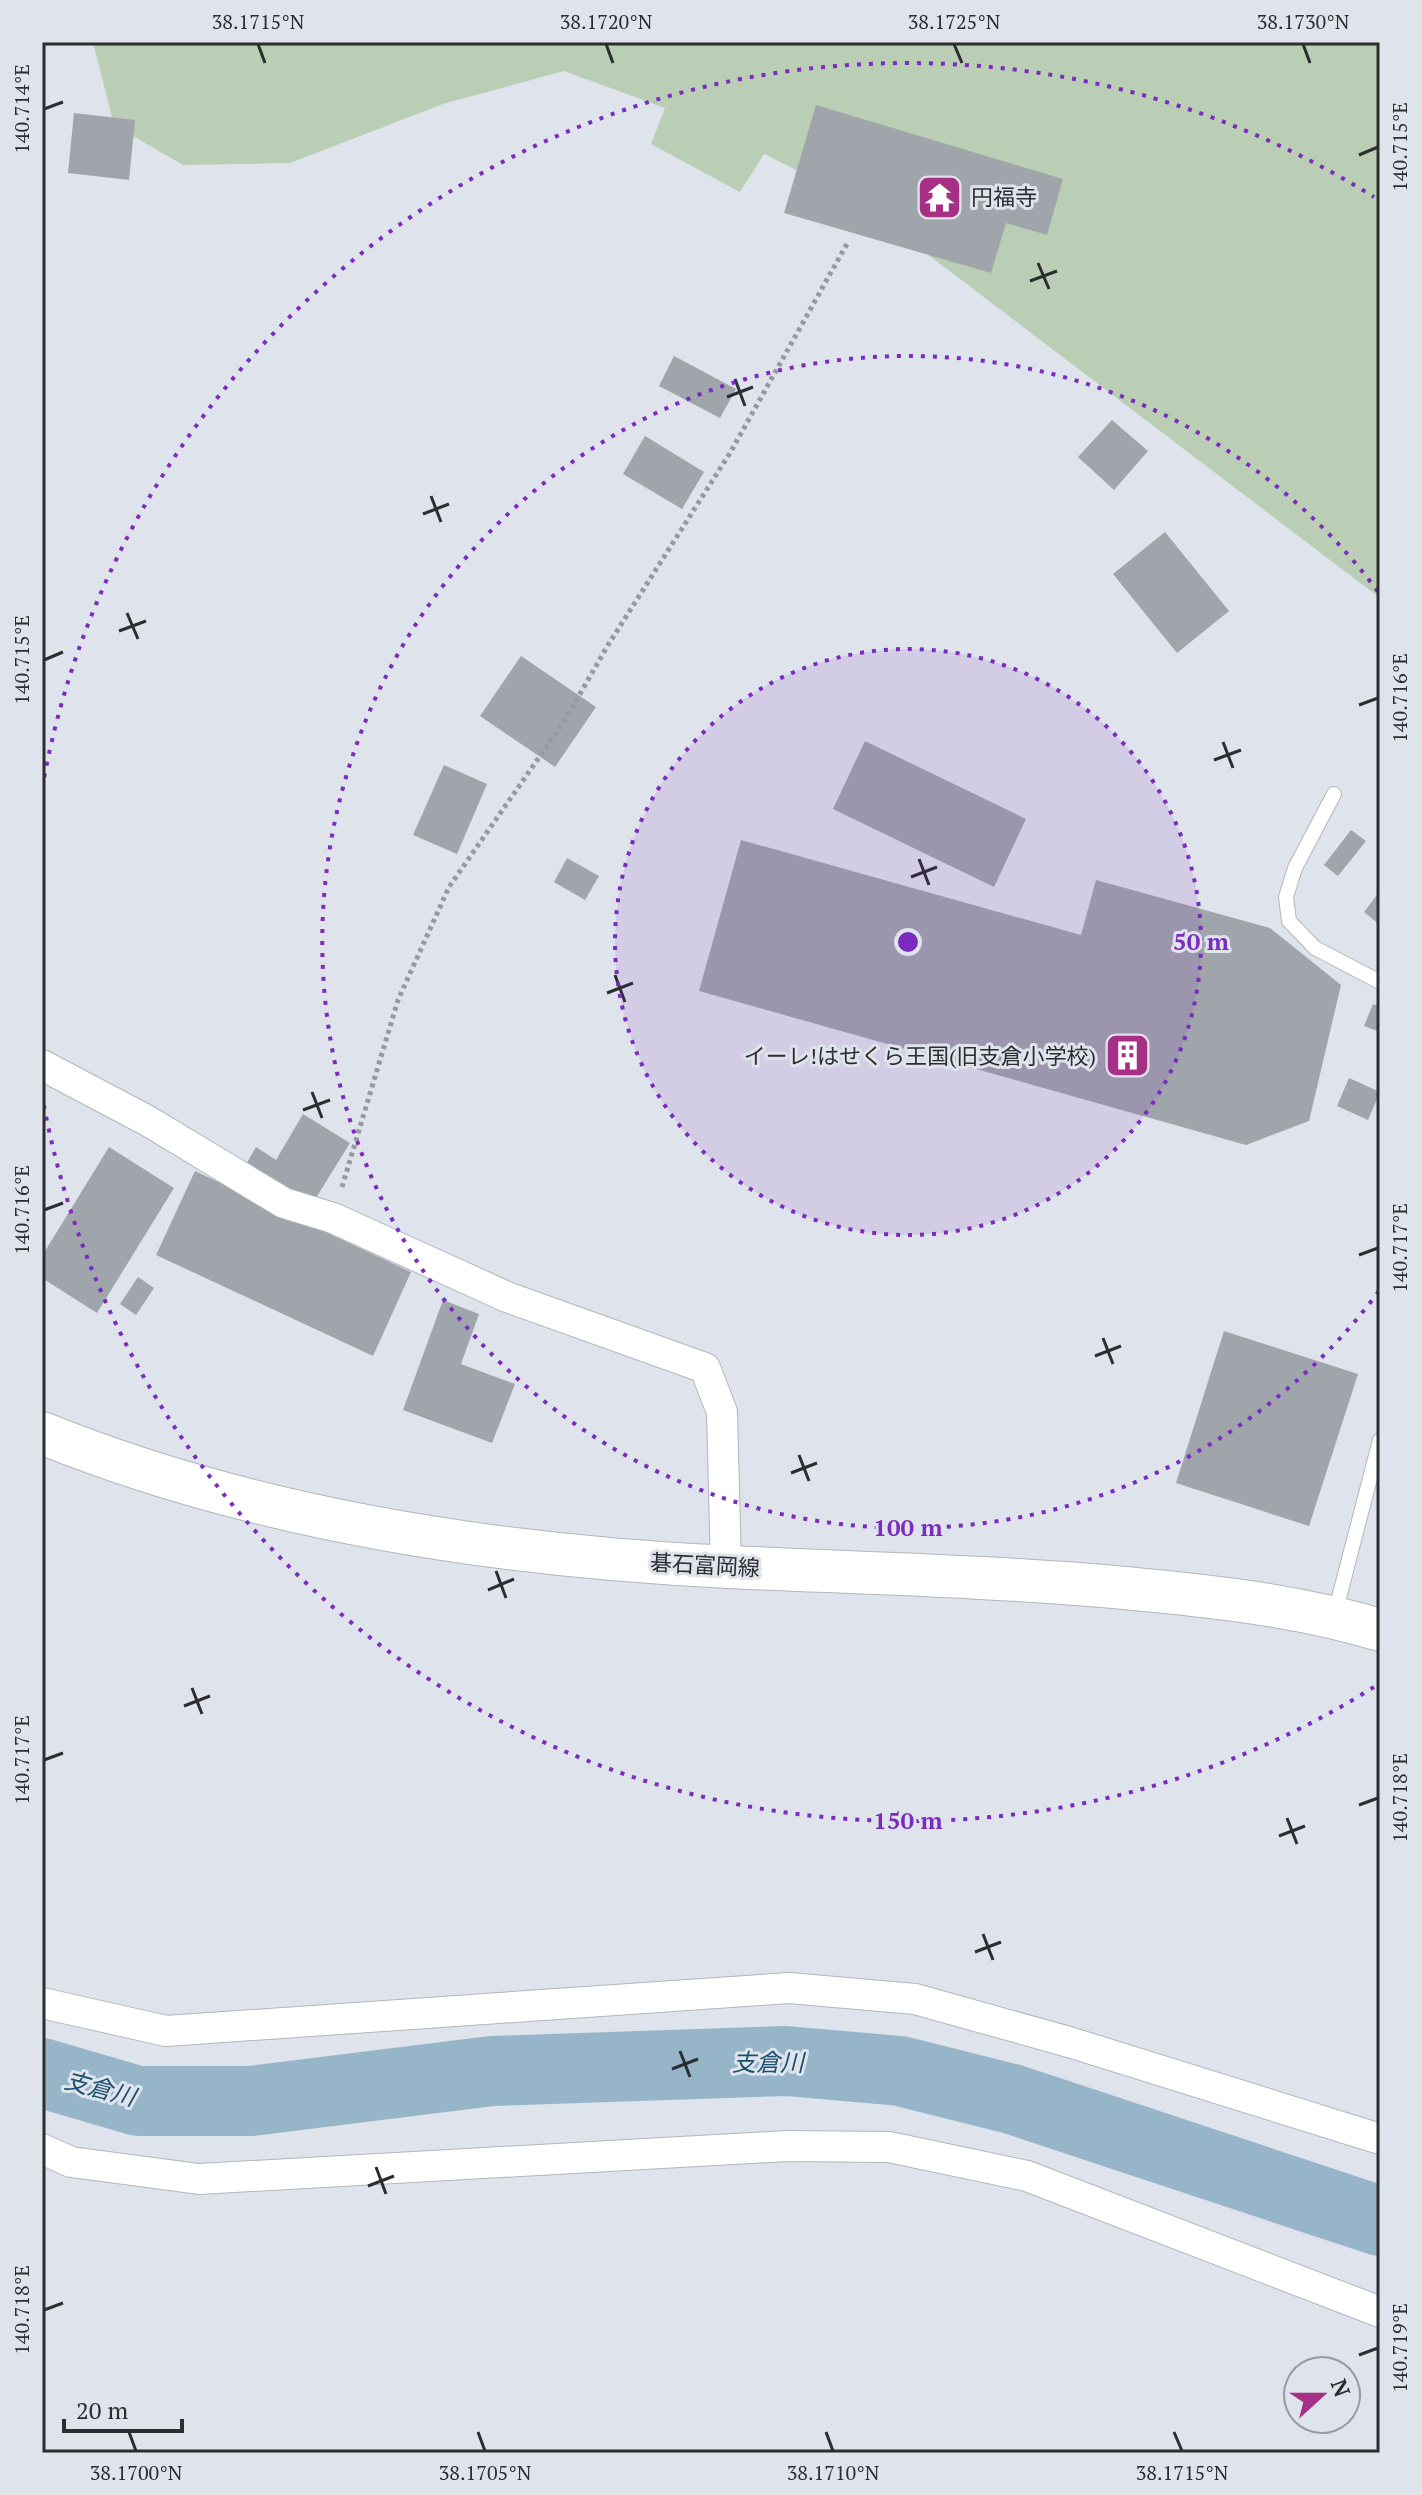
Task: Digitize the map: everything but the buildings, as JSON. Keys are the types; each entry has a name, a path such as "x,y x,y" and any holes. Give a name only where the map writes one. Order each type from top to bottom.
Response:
{"main road":[{"name":"碁石富岡線","path":"42,1433 233,1497 421,1535 575,1557 726,1567 1009,1578 1201,1595 1334,1616 1380,1630"}],"street":[{"path":"42,1065 148,1121 284,1203 333,1218 507,1297 705,1368 722,1412 726,1567"},
{"path":"42,2003 166,2031 789,1988 915,1999 1069,2042 1380,2139"},
{"path":"42,2149 71,2162 199,2179 787,2146 889,2147 1027,2176 1380,2312"}],"lane":[{"path":"1334,794 1295,868 1286,897 1289,921 1315,948 1380,982"},
{"path":"1334,1616 1380,1440"}],"path":[{"path":"333,1218 398,1000 449,887 565,720 608,645 730,453 848,242"}],"green space":[{"path":"93,42 1380,42 1380,598 856,200 764,154 740,192 651,144 665,108 564,71 443,104 290,163 183,165 114,125"}],"waterway":[{"name":"支倉川","path":"42,2073 138,2101 251,2101 492,2071 786,2061 900,2071 1012,2099 1380,2221"}],"place":[{"name":"円福寺","path":"940,197"},
{"name":"イーレ!はせくら王国(旧支倉小学校)","path":"1127,1056"}]}
